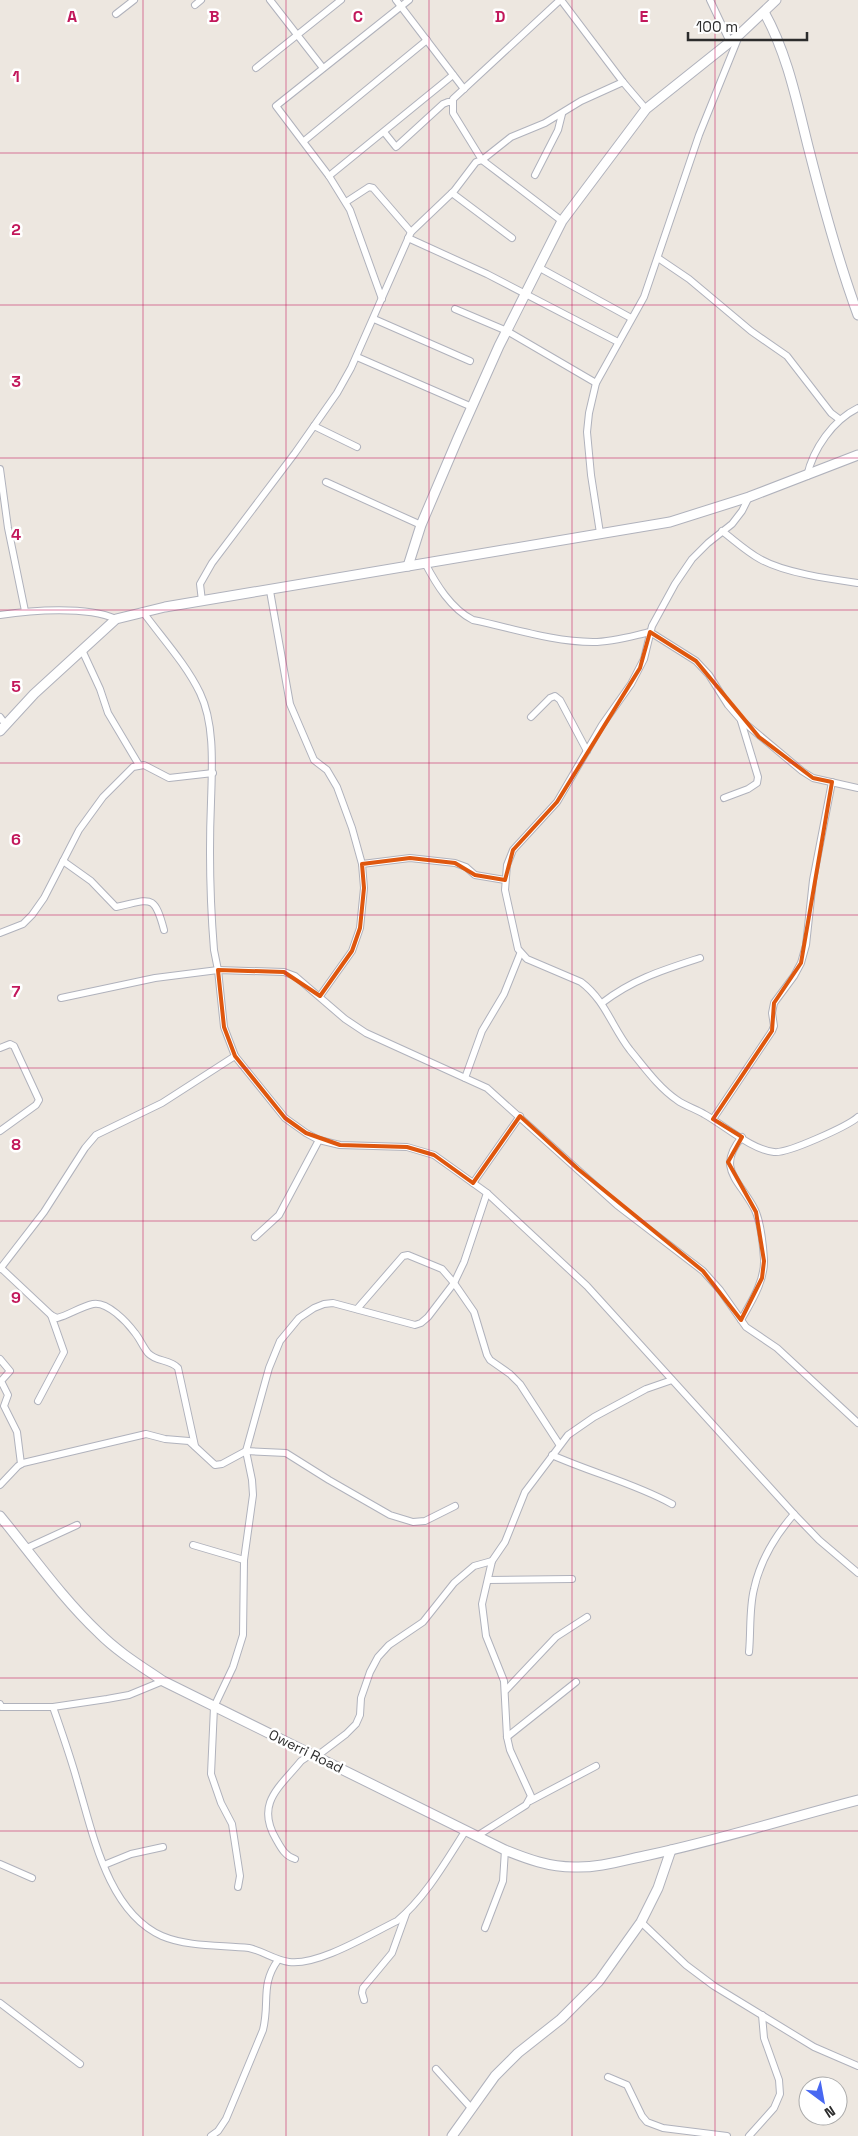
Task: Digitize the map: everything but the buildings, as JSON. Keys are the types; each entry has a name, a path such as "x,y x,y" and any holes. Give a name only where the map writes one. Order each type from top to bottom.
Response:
{"main road":[{"path":"408,566 421,525 472,408 507,331 562,221 646,109 740,34 776,0"},
{"path":"764,12 775,31 786,59 820,195 858,315"},
{"path":"3,728 34,694 116,619 202,601 670,522 749,498 858,455"},
{"name":"Owerri Road","path":"0,1516 98,1633 114,1647 163,1681 505,1850 531,1860 552,1866 575,1868 596,1866 671,1850 858,1800"},
{"path":"452,2136 495,2076 518,2053 561,2019 599,1981 641,1922 658,1888 671,1850"}],"street":[{"path":"116,14 134,0"},
{"path":"195,5 201,0"},
{"path":"270,0 323,68"},
{"path":"256,68 341,0"},
{"path":"396,0 464,89"},
{"path":"382,300 370,270 358,229 346,202 304,141 276,106 409,0"},
{"path":"384,132 396,147 443,104 452,102 560,0 646,109"},
{"path":"710,0 730,42"},
{"path":"600,534 591,475 588,432 589,412 596,383 644,297 700,135 740,34"},
{"path":"304,141 426,40"},
{"path":"329,176 453,75"},
{"path":"202,601 200,584 212,563 337,393 357,357 409,235 452,194 472,165 482,160 511,137 562,114 581,101 623,82"},
{"path":"452,102 453,113 482,160 562,221"},
{"path":"535,176 558,130 562,114"},
{"path":"346,202 365,189 373,188 409,235 618,342"},
{"path":"452,194 512,238"},
{"path":"658,258 689,279 751,331 787,356 831,412 839,419"},
{"path":"538,267 632,318"},
{"path":"455,309 507,331 596,383"},
{"path":"374,319 470,361"},
{"path":"357,357 472,408"},
{"path":"807,476 810,460 839,419 858,408"},
{"path":"314,426 357,447"},
{"path":"0,469 8,528 25,611"},
{"path":"326,482 421,525"},
{"path":"749,498 732,524 692,559 657,614 640,668 557,802 512,850 507,865 505,890 520,954 527,959 581,982 602,1003 621,1037 662,1087 677,1100 713,1119 760,1148 777,1153 844,1126 858,1117"},
{"path":"0,529 8,528"},
{"path":"722,531 759,559 771,564 810,575 858,583"},
{"path":"425,563 436,584 456,608 473,620 557,638 593,642 619,639 650,632 696,661 710,675 728,705 741,720 759,737 802,770 813,778 858,788"},
{"path":"270,591 290,704 314,760 327,770 337,787 352,828 362,864 364,888 360,928 352,951 320,996"},
{"path":"0,615 25,611 85,612 104,614 116,619"},
{"path":"143,612 200,694 210,740 213,773 211,802 212,924 224,1027 235,1056 285,1118 306,1134 319,1140 340,1145 408,1147 434,1155 487,1194 588,1286 794,1514 819,1540 858,1573"},
{"path":"82,650 100,688 108,713 139,765"},
{"path":"530,717 550,698 555,696 560,700 587,751"},
{"path":"0,717 3,728"},
{"path":"724,798 757,784 758,777 741,720"},
{"path":"0,932 24,924 32,915 44,898 78,830 117,781 139,765 144,765 169,778 213,773"},
{"path":"713,1119 772,1031 774,1026 772,1013 774,1003 801,963 806,945 813,880 832,782"},
{"path":"362,864 410,858 446,862 466,867 475,875 505,880"},
{"path":"63,862 91,881 116,907 148,900 154,902 159,909 164,930"},
{"path":"465,1078 482,1031 504,994 520,954"},
{"path":"602,1003 623,987 655,972 700,958"},
{"path":"61,998 155,978 218,970 284,972 295,976 320,996 345,1020 366,1033 487,1088 618,1205 703,1271 720,1290 741,1320 758,1337 777,1348 858,1423"},
{"path":"0,1048 10,1044 14,1046 39,1100 0,1131"},
{"path":"195,1446 178,1368 173,1363 157,1359 148,1354 135,1332 117,1315 99,1303 91,1304 57,1318 51,1315 0,1268 44,1212 85,1148 96,1135 162,1103 235,1056"},
{"path":"473,1183 520,1116"},
{"path":"741,1320 759,1284 764,1261 756,1212 734,1177 728,1162 729,1154 742,1137"},
{"path":"255,1237 279,1215 319,1140"},
{"path":"238,1887 240,1876 232,1824 221,1803 211,1774 214,1707 233,1667 243,1635 244,1560 253,1496 246,1451 269,1368 280,1341 289,1328 299,1318 324,1304 333,1303 415,1324 421,1323 428,1317 454,1283 464,1262 487,1194"},
{"path":"357,1309 403,1256 408,1255 442,1269 474,1312 490,1360 510,1374 520,1384 559,1444"},
{"path":"38,1401 64,1352 51,1315"},
{"path":"0,1360 10,1371 1,1381 8,1395 4,1406 19,1440 20,1464"},
{"path":"530,1801 531,1796 510,1750 507,1737 506,1690 486,1636 482,1604 492,1560 505,1542 520,1500 559,1444 568,1435 594,1417 646,1389 672,1380"},
{"path":"0,1486 20,1464 146,1434 164,1439 189,1441 216,1464 222,1464 246,1451 286,1453 390,1515 413,1522 433,1519 455,1506"},
{"path":"552,1455 585,1470 641,1488 672,1504"},
{"path":"749,1652 754,1590 766,1554 779,1532 794,1514"},
{"path":"27,1548 77,1525"},
{"path":"193,1545 244,1560"},
{"path":"295,1859 288,1857 272,1832 269,1814 271,1796 301,1761 307,1757 317,1756 356,1724 361,1709 361,1698 370,1672 378,1657 389,1645 423,1622 454,1583 474,1566 492,1560"},
{"path":"488,1580 572,1579"},
{"path":"506,1690 556,1637 587,1617"},
{"path":"0,1706 53,1707 129,1695 163,1681"},
{"path":"507,1737 576,1682"},
{"path":"53,1707 68,1748 93,1840 104,1865 131,1913 153,1931 180,1942 249,1948 258,1950 278,1960 302,1963 326,1955 397,1921 407,1913 466,1830"},
{"path":"477,1836 530,1801 596,1766"},
{"path":"104,1865 130,1854 163,1847"},
{"path":"485,1928 503,1881 505,1850"},
{"path":"0,1864 32,1878"},
{"path":"364,2000 363,1988 392,1953 407,1913"},
{"path":"641,1922 698,1975 814,2047 858,2066"},
{"path":"211,2136 218,2131 226,2119 263,2030 267,2016 266,1985 268,1976 278,1960"},
{"path":"0,2002 80,2064"},
{"path":"750,2136 774,2108 780,2094 779,2080 764,2038 762,2016"},
{"path":"436,2069 472,2109"},
{"path":"608,2077 627,2085 642,2116 654,2125 727,2136"}],"highlighted area":[{"path":"650,632 696,661 759,737 813,778 832,782 801,963 774,1003 772,1031 713,1119 742,1137 728,1162 756,1212 764,1261 762,1278 741,1320 703,1271 578,1169 520,1116 473,1183 434,1155 407,1147 340,1145 306,1133 285,1118 235,1056 224,1027 218,970 284,972 320,996 352,951 360,928 364,888 362,864 410,858 455,863 475,875 505,880 513,850 557,802 640,668"}]}
